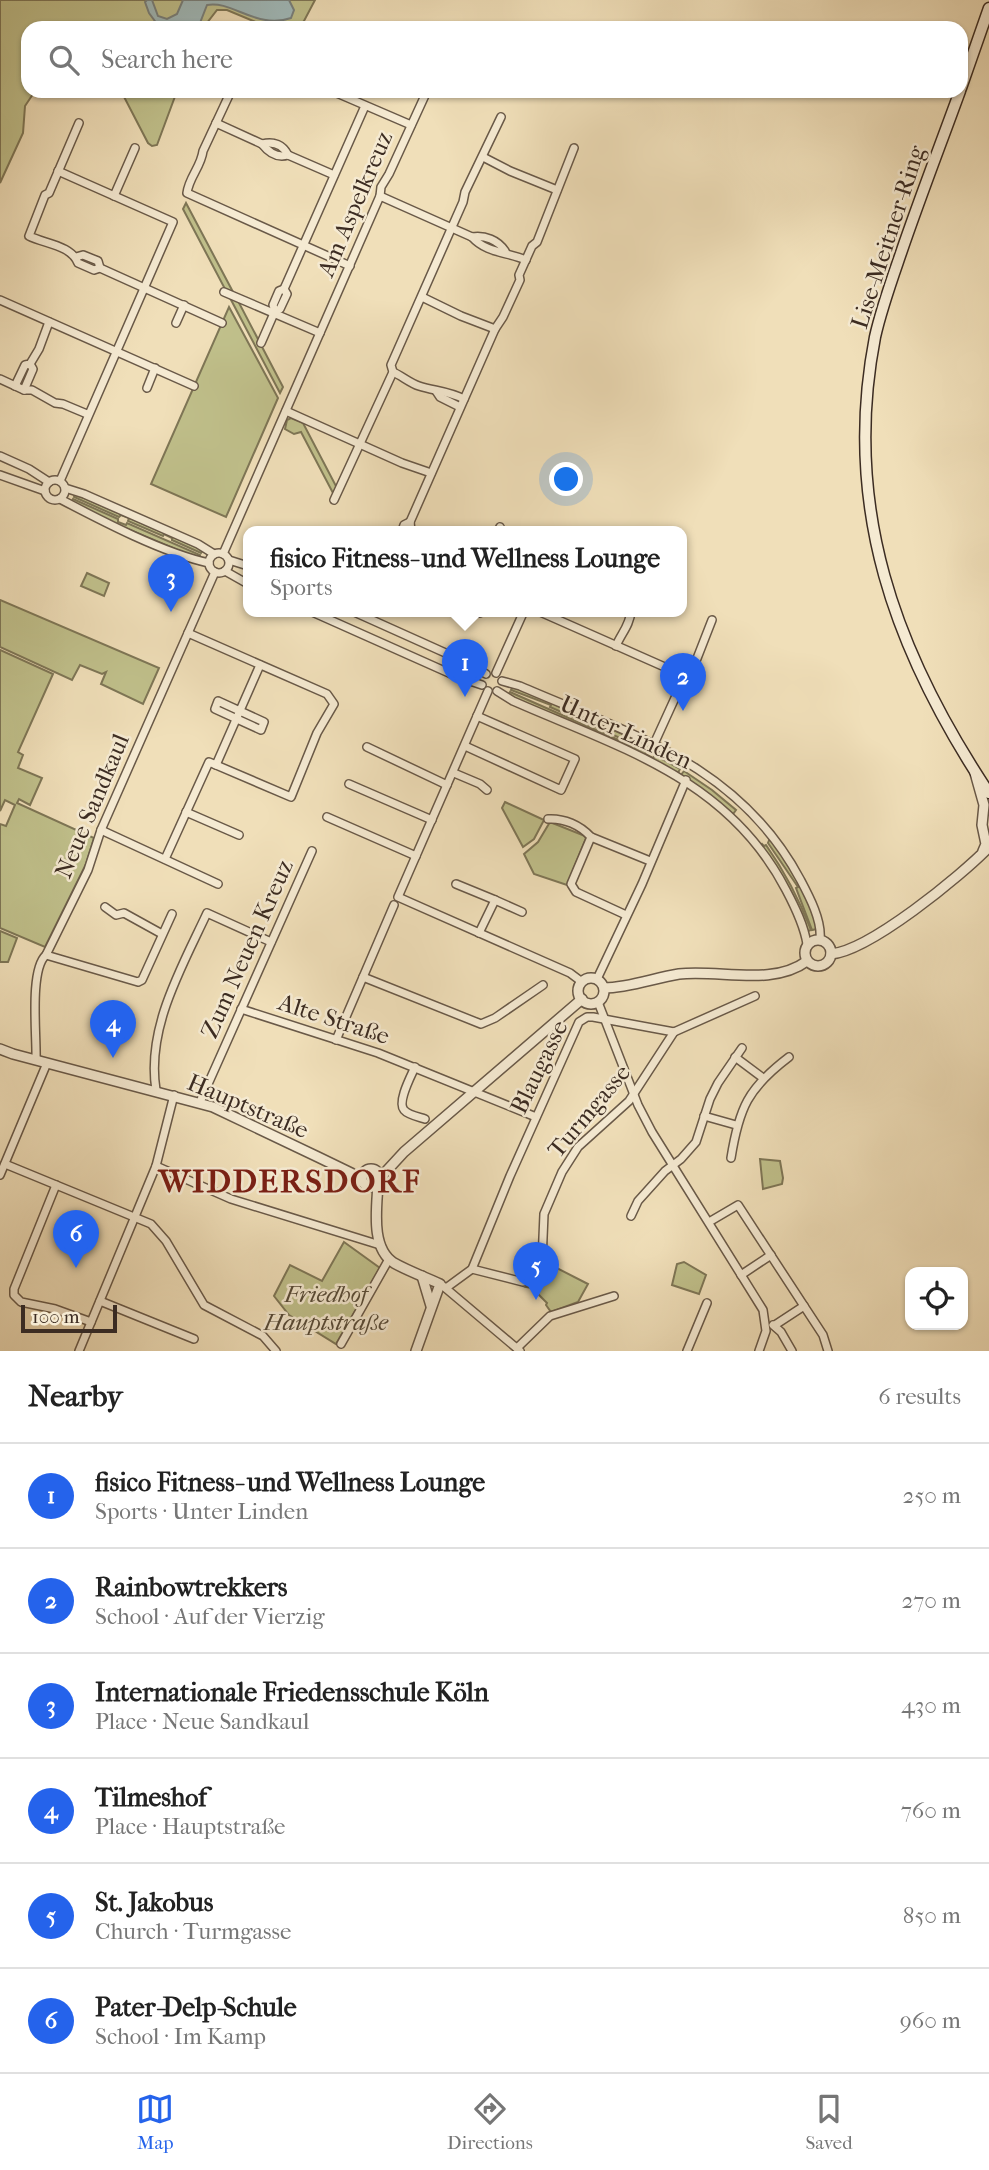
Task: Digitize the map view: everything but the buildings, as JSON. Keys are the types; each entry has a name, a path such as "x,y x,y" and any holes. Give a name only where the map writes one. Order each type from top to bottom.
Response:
{"main road":[{"name":"Lise-Meitner-Ring","path":"968,67 989,8"},
{"name":"Lise-Meitner-Ring","path":"957,98 909,228 876,334 867,387 865,472 879,561 896,612 924,680 989,793"}],"street":[{"path":"228,98 187,193 349,266"},
{"path":"347,98 411,125"},
{"name":"Am Aspelkreuz","path":"223,554 380,196 381,187 423,98"},
{"name":"Am Aspelkreuz","path":"261,343 274,312 280,309 287,294 284,289 365,106"},
{"path":"334,500 393,372 391,365 465,192 501,117"},
{"path":"79,123 29,236 43,243 51,243 76,257 78,263 94,270 100,268 222,323"},
{"path":"216,123 262,144 267,150 281,157 289,155 334,175"},
{"path":"114,196 135,148"},
{"path":"410,526 462,403 520,280 519,275 532,246 537,242 574,148"},
{"path":"484,157 557,190"},
{"path":"58,171 173,222 60,481"},
{"path":"380,196 452,227 498,253 505,251 526,260"},
{"path":"224,292 320,334"},
{"path":"422,297 495,329"},
{"path":"0,300 194,386"},
{"path":"176,323 184,304"},
{"path":"15,386 25,365 30,364 39,349 49,322"},
{"path":"24,390 33,369 30,364"},
{"path":"146,388 155,368"},
{"path":"393,372 410,382 436,391 440,397 462,403"},
{"path":"0,379 87,414"},
{"path":"286,411 402,463 431,473"},
{"path":"0,456 29,469 49,482 60,481"},
{"path":"1,479 46,491 51,499 60,499 114,526 188,558 209,564 215,572 225,571 243,581"},
{"path":"60,481 65,488 243,564"},
{"path":"46,491 49,482"},
{"path":"60,499 65,488"},
{"path":"404,526 410,522"},
{"path":"209,564 214,554"},
{"path":"225,571 229,560"},
{"name":"Neue Sandkaul","path":"36,1060 38,967 88,870 101,830 215,572"},
{"path":"323,617 447,672 497,691 502,681 496,673"},
{"path":"365,617 470,664 486,674 496,673"},
{"path":"496,673 521,617"},
{"path":"554,617 685,676"},
{"path":"615,646 621,633 625,631 629,617"},
{"path":"654,744 685,676 696,661 712,620"},
{"path":"165,859 209,762 291,797 317,733 334,704 327,694 188,633"},
{"path":"216,765 260,665"},
{"path":"486,674 477,716 398,897 570,973 582,982"},
{"name":"Unter Linden","path":"502,681 520,686 654,744 697,768 738,799 768,830 799,877 820,926 820,939"},
{"name":"Unter Linden","path":"497,691 513,701 667,769 705,793 732,817 757,845 781,881 797,914 807,944"},
{"path":"465,746 561,790 575,760 477,716"},
{"path":"367,747 447,785"},
{"path":"975,771 984,805 982,825 986,844 976,860"},
{"path":"454,772 487,790"},
{"path":"597,979 686,780"},
{"path":"349,784 432,820"},
{"path":"732,817 737,810 738,799"},
{"path":"186,812 239,835"},
{"path":"327,817 416,856"},
{"path":"548,819 564,821 585,830 591,836 650,861"},
{"path":"101,830 218,884"},
{"path":"591,836 571,888 626,915"},
{"path":"831,954 862,944 947,885 989,847"},
{"name":"Zum Neuen Kreuz","path":"200,1102 312,851"},
{"path":"976,860 989,854"},
{"path":"456,884 522,912"},
{"path":"480,933 495,901"},
{"path":"336,1040 394,905"},
{"path":"105,907 116,915 124,914 162,934"},
{"path":"156,1090 154,1060 167,1003 207,913 271,942"},
{"path":"46,954 138,982 142,980 172,914"},
{"path":"820,939 829,946 831,954 827,962 814,965 807,961 807,944 820,939"},
{"path":"604,988 680,974 778,973 795,969 807,961"},
{"path":"363,977 481,1024 495,1018 543,985"},
{"path":"589,978 597,979 604,988 603,995 598,1002 589,1003 582,999 578,990 582,982 589,978"},
{"path":"674,1032 755,996"},
{"path":"364,1184 373,1187 404,1152 582,999"},
{"path":"598,1002 652,1132 763,1310 766,1323 760,1351"},
{"name":"Alte Straße","path":"241,1009 415,1067 536,1117"},
{"name":"Blaugasse","path":"472,1269 576,1026 587,1017 605,1018 674,1032"},
{"name":"Turmgasse","path":"472,1269 523,1282 531,1280 542,1261 544,1214 562,1171 578,1147 629,1101 674,1032"},
{"path":"631,1216 638,1201 696,1142 718,1083 742,1048"},
{"name":"Hauptstraße","path":"0,1049 200,1102 351,1173 364,1184"},
{"path":"735,1057 763,1078"},
{"path":"731,1158 741,1111 763,1078 789,1057"},
{"path":"0,1175 47,1063"},
{"name":"Alte Straße","path":"415,1067 402,1098 402,1108 425,1119"},
{"path":"79,1351 156,1166 174,1095"},
{"path":"704,1116 736,1125"},
{"path":"376,1213 361,1177 370,1169 386,1164 404,1152"},
{"name":"Hauptstraße","path":"318,1157 370,1169"},
{"path":"5,1164 150,1224 160,1233 204,1305 263,1336 275,1351"},
{"path":"156,1166 231,1199 380,1245"},
{"path":"370,1169 379,1180 376,1213 380,1245 389,1259 443,1286 519,1350 550,1316 614,1296"},
{"path":"56,1185 14,1295 21,1302 55,1309 91,1322"},
{"path":"709,1222 738,1205 823,1335 828,1351"},
{"path":"741,1275 771,1255"},
{"path":"341,1344 389,1259"},
{"path":"416,1351 431,1306 443,1286 472,1269"},
{"path":"422,1276 431,1306"},
{"path":"100,1301 194,1339"},
{"path":"687,1351 707,1303"},
{"path":"775,1325 804,1306"},
{"path":"766,1323 775,1325 792,1351"}],"green space":[{"path":"0,0 315,0 304,21 253,21 227,10 217,10 208,21 21,21 21,98 30,98 25,106 23,133 0,183"},
{"path":"125,98 174,98 157,145 148,143"},
{"path":"186,203 233,292 225,289 183,209"},
{"path":"229,296 237,299 283,387 280,393"},
{"path":"229,307 278,398 226,517 151,484"},
{"path":"291,418 303,423 337,488 334,495 301,432 294,434 285,429 287,420"},
{"path":"75,494 203,550 201,553 164,534 163,536 128,521 129,518 121,515 119,517 74,497"},
{"path":"73,499 118,519 118,522 127,523 200,555 199,559 78,508 71,503"},
{"path":"87,573 109,583 104,596 81,586"},
{"path":"0,600 159,668 143,704 101,684 106,672 102,674 80,665 72,680 0,647"},
{"path":"0,650 53,674 18,752 23,755 18,768 42,778 30,805 19,799 17,803 94,838 86,864 45,947 0,928 0,824 6,826 15,805 5,800 0,811"},
{"path":"513,686 684,762 681,767 649,747 647,750 550,707 551,705 511,690"},
{"path":"510,692 646,752 645,754 653,758 655,755 680,769 678,773 508,695"},
{"path":"684,771 736,810 733,814 681,775"},
{"path":"505,802 544,820 534,839 523,847 502,808"},
{"path":"550,822 586,838 567,885 534,874 524,854 538,842"},
{"path":"770,838 804,893 817,929 812,930 796,888 798,887 768,843"},
{"path":"766,845 785,876 811,930 806,932 760,846"},
{"path":"0,931 17,938 8,962 0,962"},
{"path":"760,1159 780,1161 782,1184 763,1189"},
{"name":"Friedhof Hauptstraße","path":"344,1242 380,1268 336,1344 289,1315 274,1296 290,1265 322,1281"},
{"path":"545,1262 588,1284 578,1302 551,1312 547,1303 532,1288 526,1287 536,1281"},
{"path":"684,1262 706,1275 699,1294 672,1285 677,1264"}],"water":[{"path":"152,0 158,16 167,19 177,14 183,0 289,0 294,10 291,18 279,21 256,18 226,7 207,5 201,21 155,21 145,2"}],"place":[{"name":"Internationale Friedensschule Köln","path":"171,612"},
{"name":"fisico Fitness- und Wellness Lounge","path":"465,697"},
{"name":"Rainbowtrekkers","path":"683,711"},
{"name":"Tilmeshof","path":"113,1058"},
{"name":"Pater-Delp-Schule","path":"76,1268"},
{"name":"St. Jakobus","path":"536,1300"}],"district":[{"name":"WIDDERSDORF","path":"290,1181"}]}
